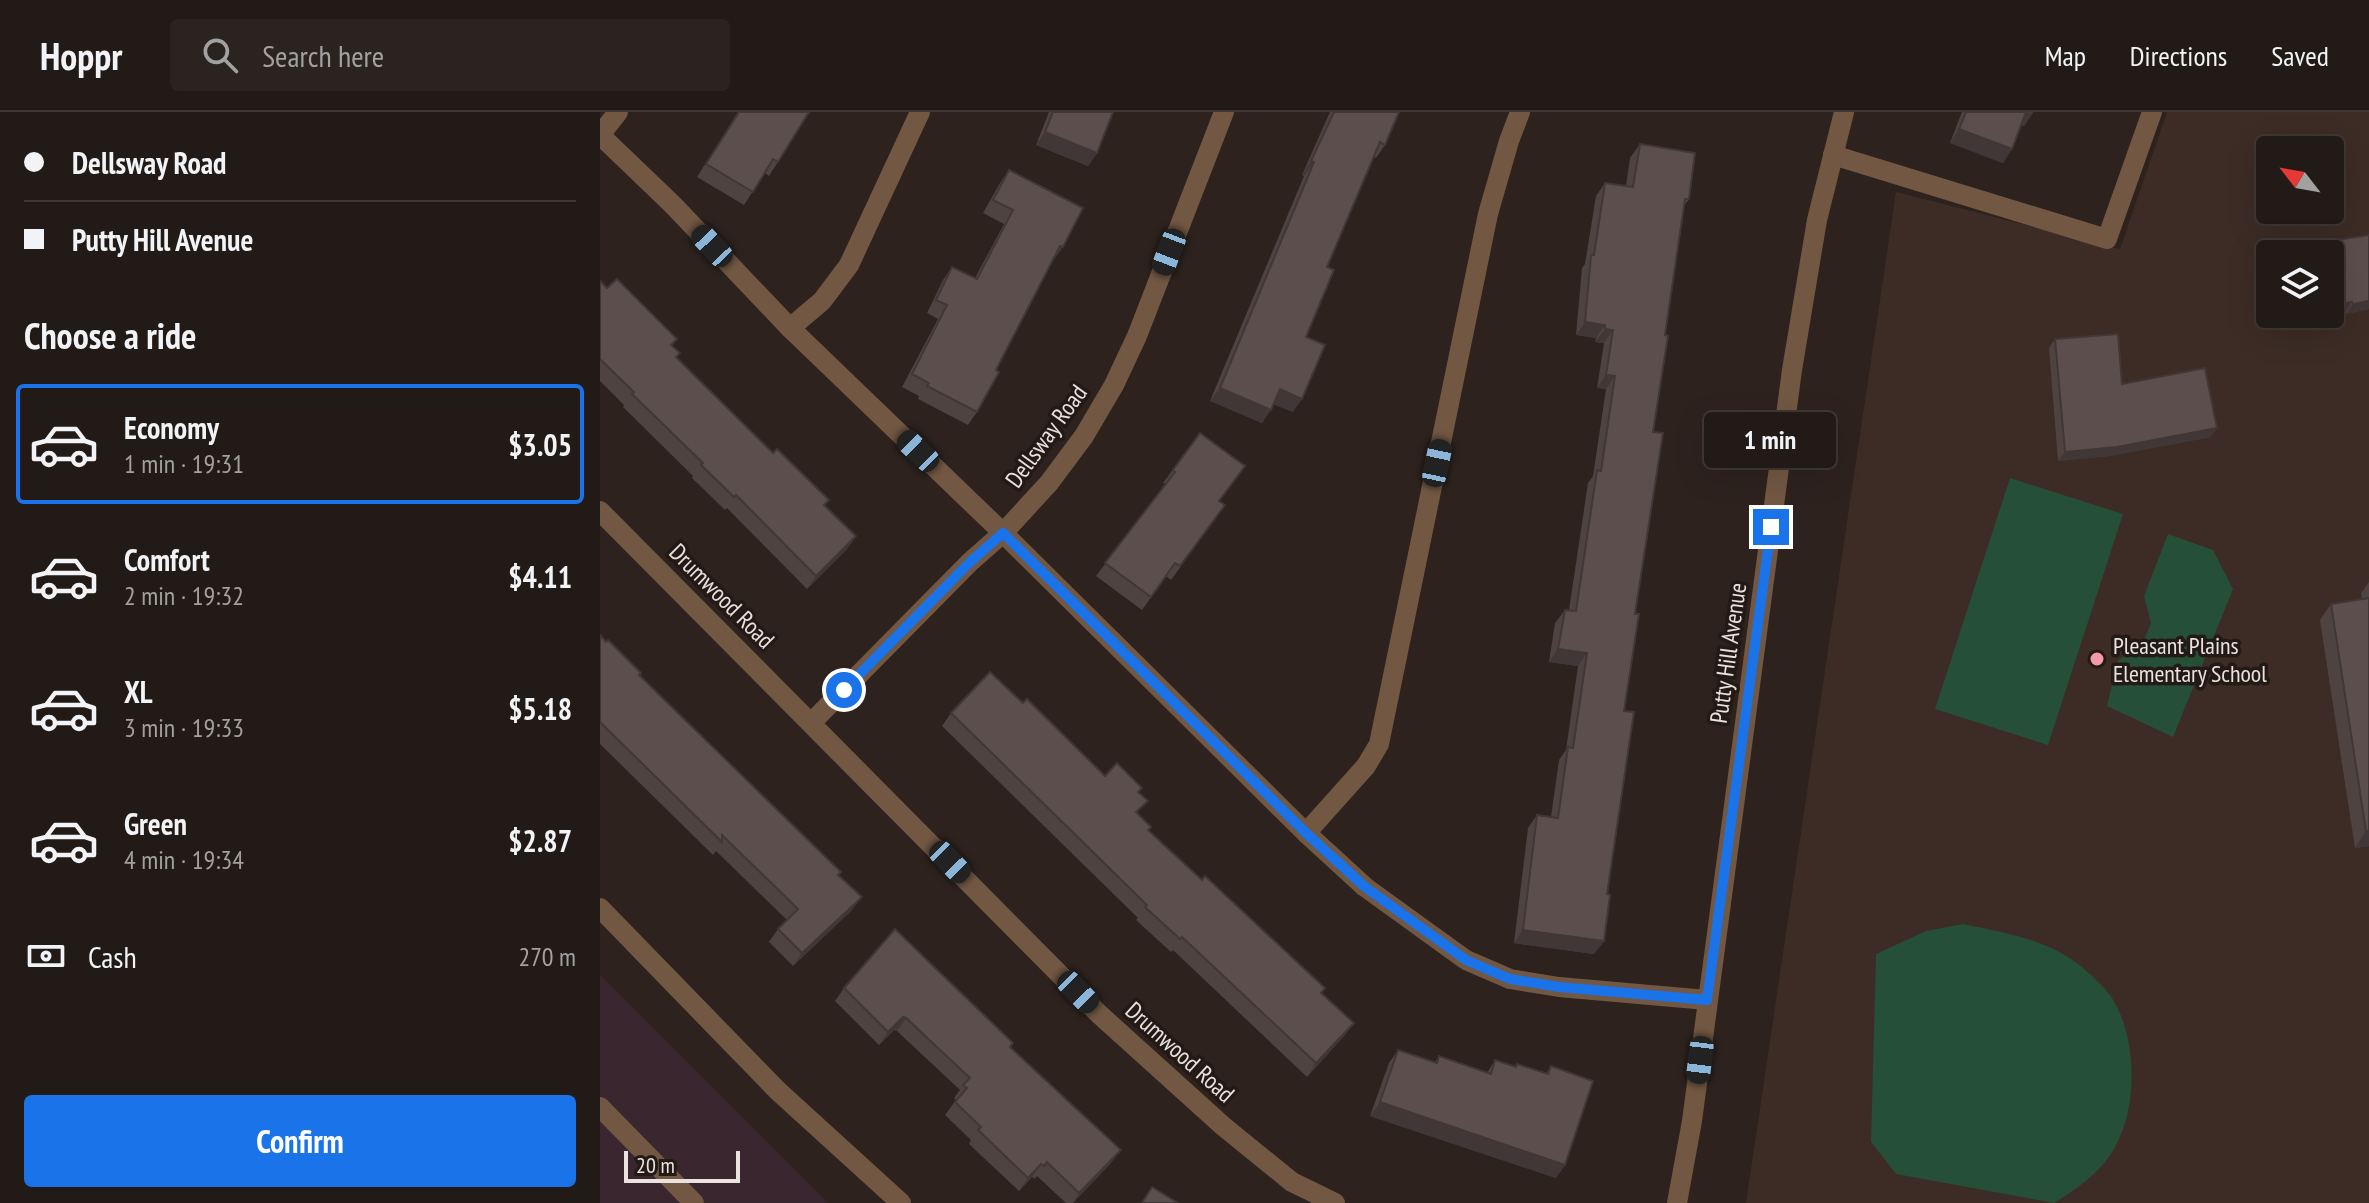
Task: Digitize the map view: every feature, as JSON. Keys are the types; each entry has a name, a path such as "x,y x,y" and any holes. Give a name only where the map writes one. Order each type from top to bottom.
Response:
{"street":[{"path":"618,112 600,135 673,205 790,328 1003,533 1306,833 1365,887 1466,960 1510,979 1559,987 1707,1000"},
{"path":"790,328 822,301 849,265 920,112"},
{"name":"Dellsway Road","path":"811,723 970,562 1003,533 1049,483 1084,436 1114,385 1137,336 1224,112"},
{"path":"1306,833 1366,766 1379,744 1488,214 1520,112"},
{"name":"Putty Hill Avenue","path":"1677,1203 1692,1121 1792,370 1807,276 1844,112"},
{"path":"1833,155 2107,239 2152,112"},
{"name":"Drumwood Road","path":"600,511 1099,1014 1223,1126 1292,1182 1335,1203"},
{"path":"600,908 778,1091 901,1203"},
{"path":"600,1107 694,1203"}],"shaded area":[{"name":"Pleasant Plains Elementary School","path":"2167,112 2369,112 2369,1203 1746,1203 1896,192 2120,249"},
{"path":"600,975 828,1203 600,1203"}],"green space":[{"path":"2010,478 2123,514 2048,745 1935,709"},
{"path":"2168,534 2213,550 2233,589 2173,737 2107,706 2118,660 2141,647 2151,623 2144,596"},
{"path":"1963,924 2023,938 2065,955 2087,971 2109,994 2126,1032 2132,1071 2123,1129 2111,1154 2097,1171 2054,1203 1896,1174 1871,1142 1876,954 1926,931"}],"building":[{"path":"739,112 809,112 778,162 773,159 753,192 706,164"},
{"path":"1053,112 1113,112 1097,153 1045,132"},
{"path":"1334,112 1399,112 1385,145 1380,142 1327,267 1334,270 1306,337 1325,345 1302,399 1280,389 1271,410 1220,388 1314,162 1311,161"},
{"path":"1966,112 2026,112 2012,149 1959,129"},
{"path":"1640,144 1695,153 1689,199 1685,199 1653,432 1663,433 1635,614 1639,614 1624,711 1634,712 1607,894 1610,895 1604,941 1523,930 1537,815 1558,818 1568,747 1573,748 1587,653 1558,649 1565,610 1576,611 1615,376 1606,375 1613,330 1605,329 1605,325 1585,322 1591,255 1594,255 1605,183 1633,187"},
{"path":"1009,170 1083,208 1063,247 1060,246 977,412 927,386 929,383 912,374 947,305 936,300 952,267 977,279 1013,210 993,200"},
{"path":"2369,235 2369,301 2344,303 2344,240 2337,240"},
{"path":"617,279 677,339 671,345 680,353 676,357 773,453 777,449 829,500 824,505 856,536 816,576 736,495 734,497 701,465 703,463 600,359 600,281 607,288"},
{"path":"2118,334 2122,384 2205,368 2217,428 2117,447 2065,452 2055,339"},
{"path":"1200,433 1245,466 1219,501 1225,505 1180,566 1175,563 1151,597 1105,563 1175,472 1173,470"},
{"path":"2369,598 2369,831 2366,831 2331,604"},
{"path":"600,635 841,872 838,875 862,897 802,953 778,929 798,909 722,835 722,842 600,722"},
{"path":"990,672 1023,703 1027,699 1105,776 1117,763 1142,788 1138,792 1148,801 1136,812 1151,827 1148,830 1202,880 1205,876 1325,988 1321,993 1354,1023 1316,1063 1182,937 1180,939 1145,907 1147,905 951,713"},
{"path":"895,929 1013,1043 1010,1047 1121,1150 1079,1193 1047,1162 1028,1178 978,1130 981,1127 955,1102 967,1088 963,1085 970,1078 906,1018 903,1017 888,1032 844,988"},
{"path":"1398,1050 1437,1063 1439,1056 1491,1074 1495,1060 1548,1074 1551,1066 1593,1081 1565,1165 1380,1102"},
{"path":"1152,1187 1178,1203 1142,1203"}],"place":[{"name":"Pleasant Plains Elementary School","path":"2097,659"}],"route":[{"path":"844,690 970,562 1003,533 1306,833 1365,887 1466,960 1510,979 1559,987 1707,1000 1771,527"}]}
